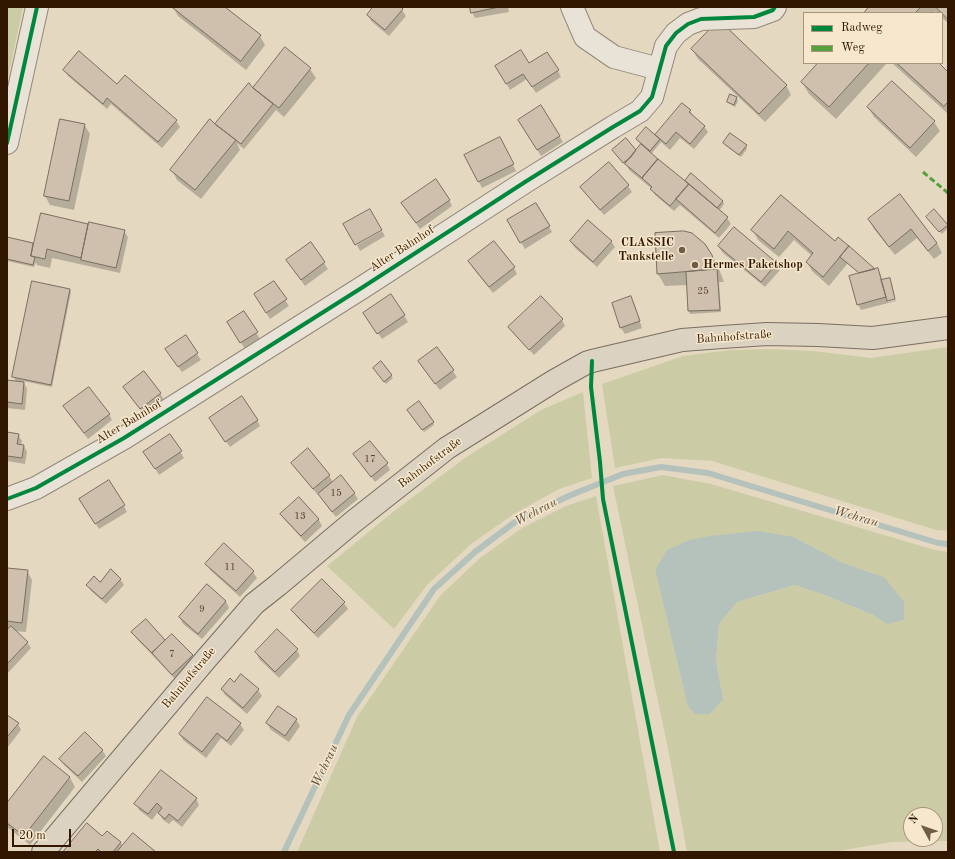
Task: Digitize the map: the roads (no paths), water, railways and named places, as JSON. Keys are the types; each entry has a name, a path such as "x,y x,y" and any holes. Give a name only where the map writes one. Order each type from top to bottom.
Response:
{"main road":[{"name":"Bahnhofstraße","path":"43,852 254,604 353,522 447,448 554,381 592,361 682,340 767,334 873,338 948,328"}],"street":[{"path":"7,143 37,7"},
{"path":"572,7 585,37 614,57 659,69"},
{"name":"Alter Bahnhof","path":"7,499 36,488 124,438 363,287 525,182 640,111 652,97 666,46 676,33 688,24 700,19 754,17 773,10 776,7"}],"waterway":[{"name":"Wehrau","path":"284,852 349,715 434,589 475,552 519,519 571,495 623,474 661,467 708,473 938,543 948,544"}],"place":[{"name":"CLASSIC Tankstelle","path":"682,250"},
{"name":"Hermes Paketshop","path":"695,265"}]}
